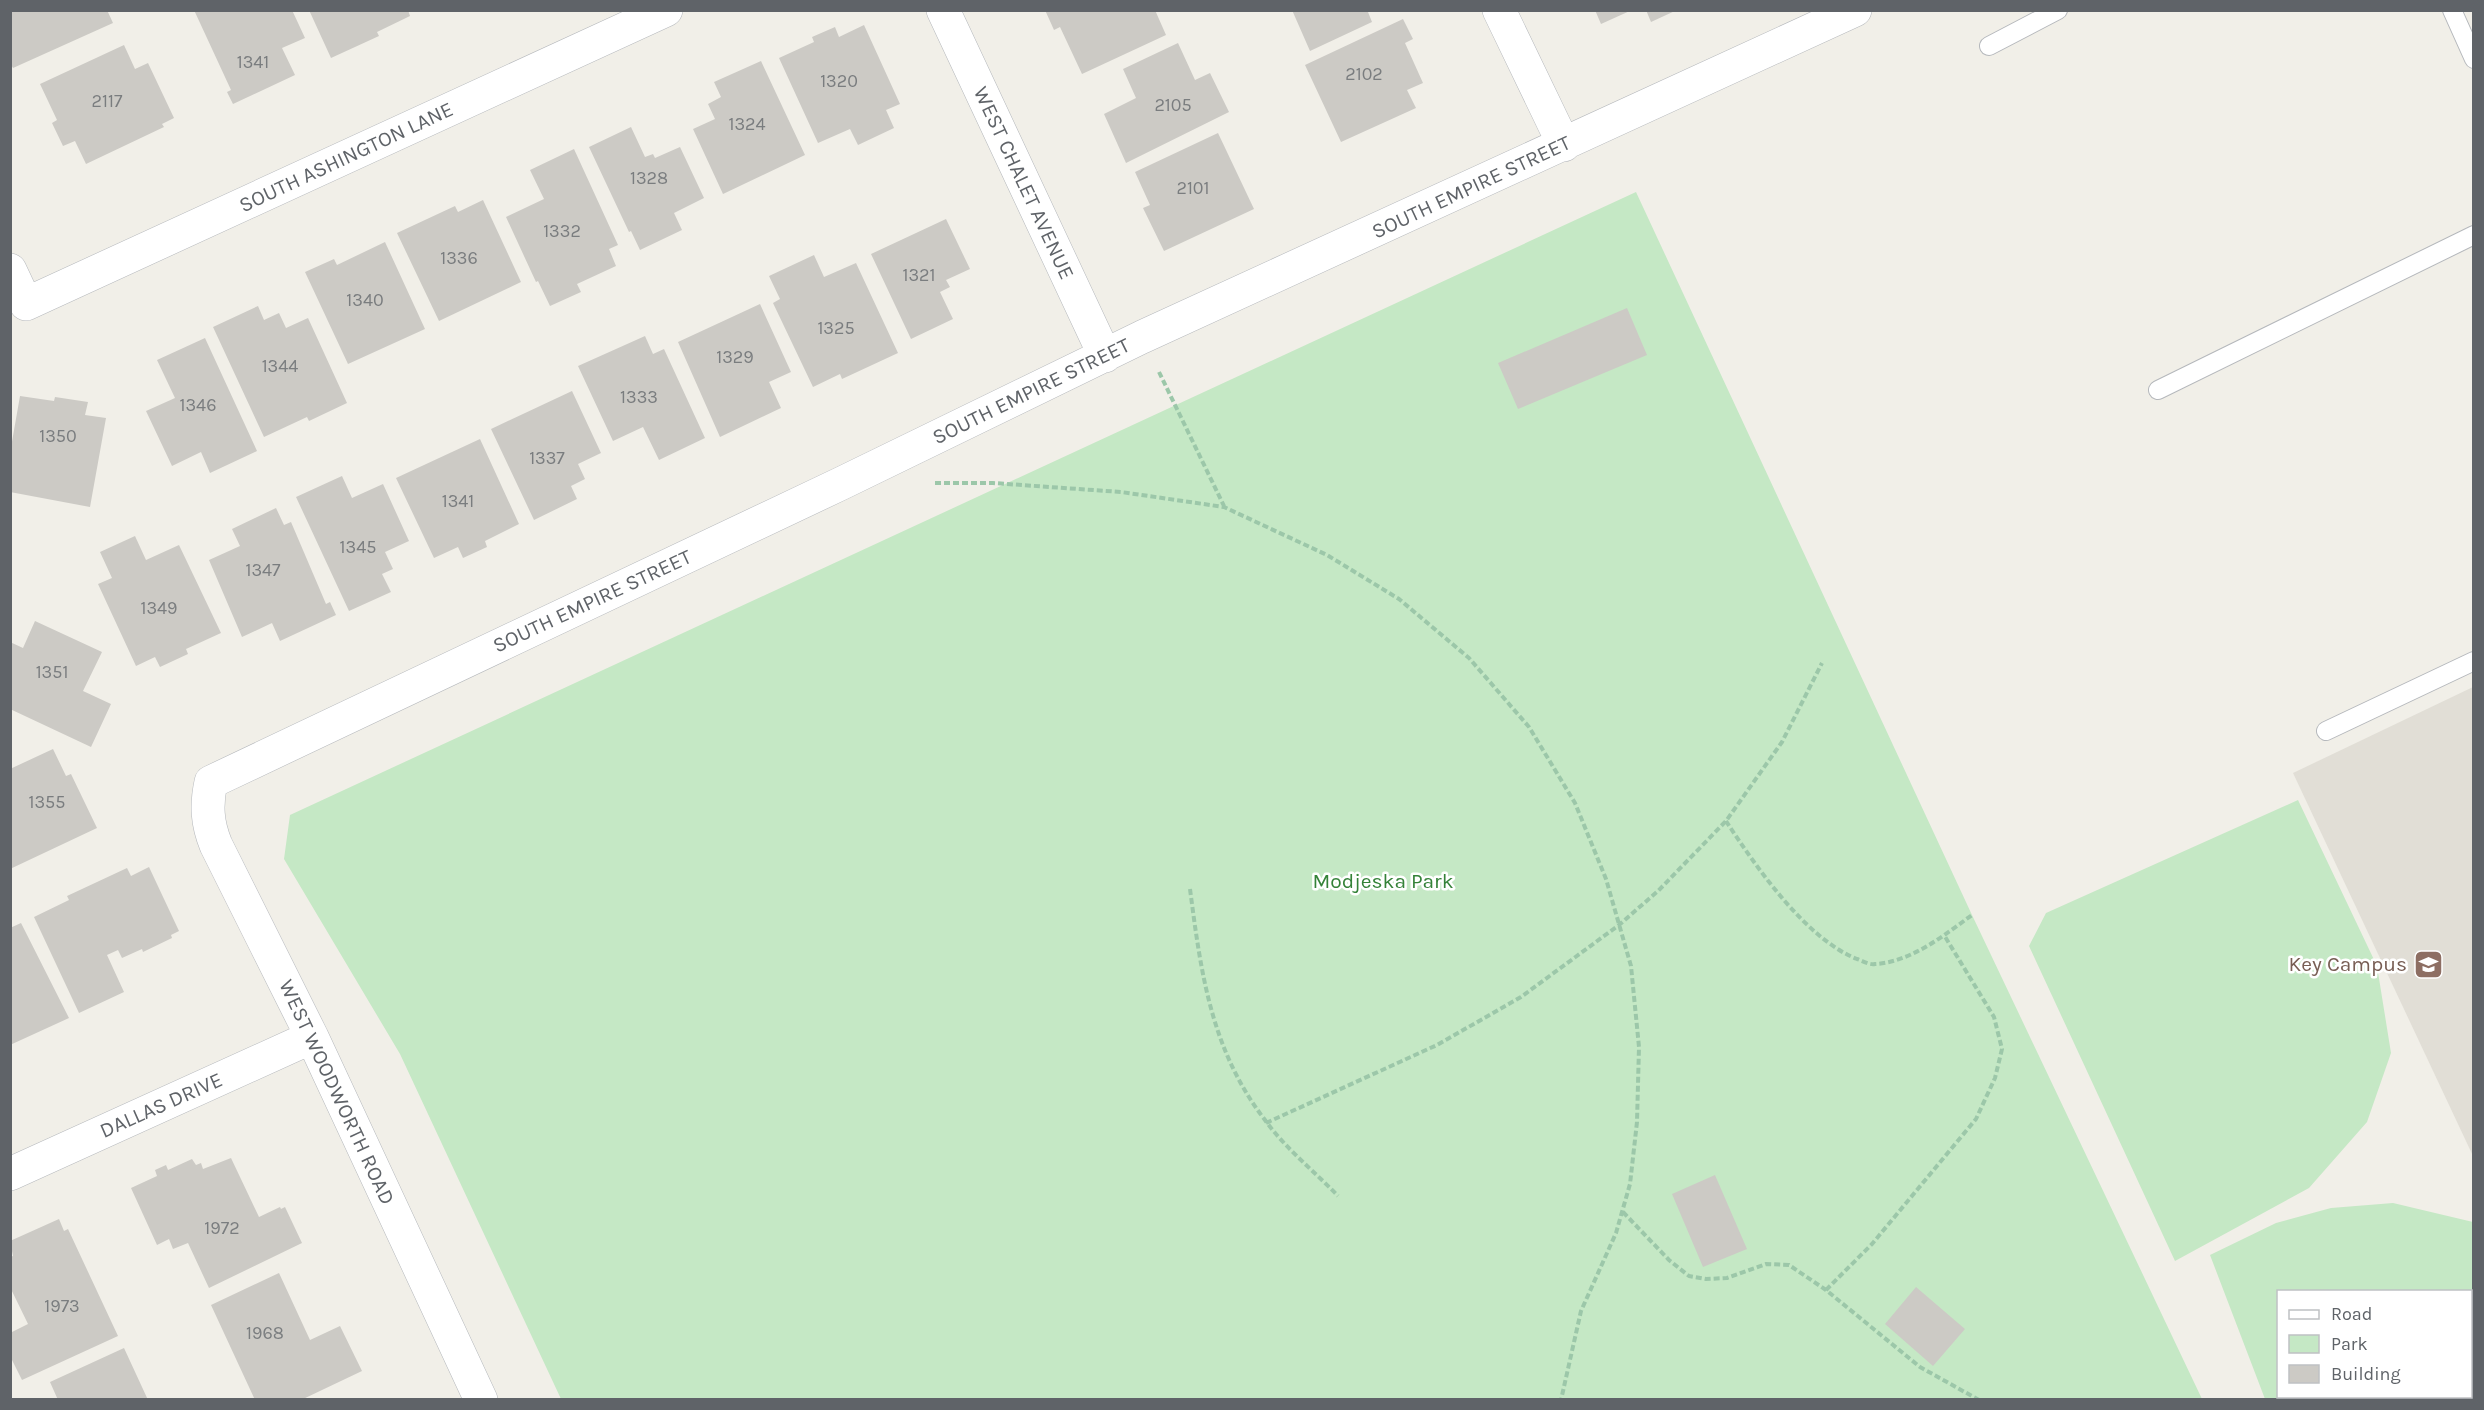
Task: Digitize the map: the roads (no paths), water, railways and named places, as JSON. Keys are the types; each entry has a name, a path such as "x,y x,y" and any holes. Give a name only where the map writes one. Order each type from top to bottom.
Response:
{"street":[{"name":"SOUTH ASHINGTON LANE","path":"10,270 26,304 666,10"},
{"name":"WEST CHALET AVENUE","path":"943,10 1105,356"},
{"path":"1499,10 1564,145"},
{"name":"SOUTH EMPIRE STREET","path":"211,782 1142,337 1855,10"},
{"name":"WEST WOODWORTH ROAD","path":"211,782 207,813 210,830 312,1037 481,1400"},
{"name":"DALLAS DRIVE","path":"10,1174 312,1037"}],"lane":[{"path":"1989,46 2058,10"},
{"path":"2451,10 2474,59"},
{"path":"2158,390 2474,235"},
{"path":"2326,731 2474,661"}],"place":[{"name":"Key Campus","path":"2428,964"}],"park label":[{"name":"Modjeska Park","path":"1383,881"}]}
